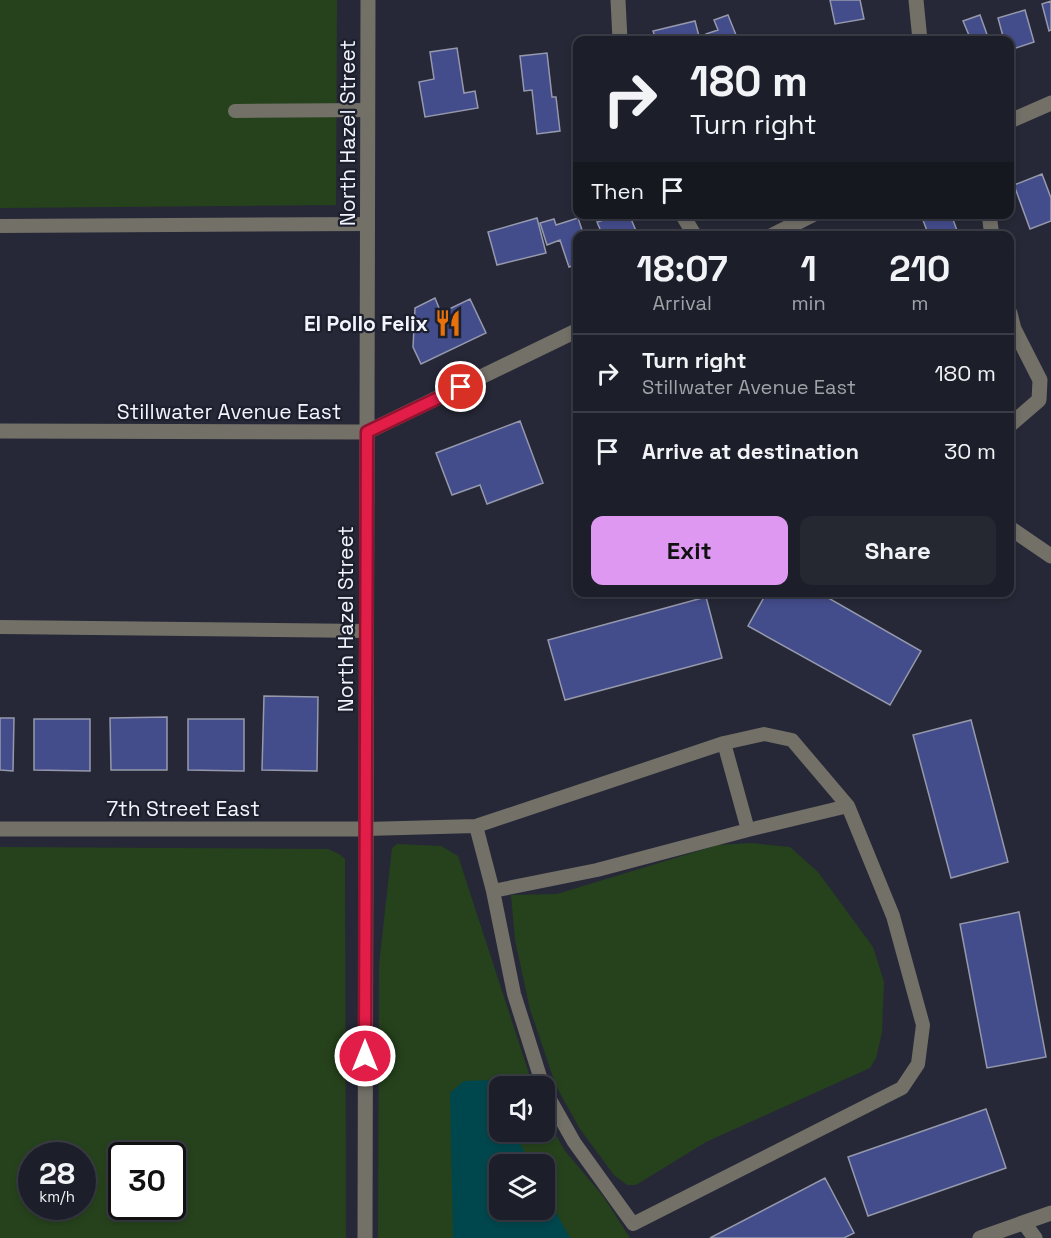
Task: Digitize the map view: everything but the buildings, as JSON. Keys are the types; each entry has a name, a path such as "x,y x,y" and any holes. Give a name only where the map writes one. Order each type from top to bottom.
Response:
{"street":[{"name":"North Hazel Street","path":"365,1238 368,0"},
{"path":"618,0 620,36"},
{"path":"916,0 920,36"},
{"path":"1014,119 1051,103"},
{"path":"781,231 804,219"},
{"path":"1014,329 1040,380 1040,400 1014,421"},
{"name":"Stillwater Avenue East","path":"0,431 367,432 573,332"},
{"path":"1014,531 1051,556"},
{"name":"7th Street East","path":"0,829 366,829"},
{"path":"980,1238 1051,1213"},
{"path":"1024,1223 1035,1238"}],"lane":[{"path":"236,111 368,110"},
{"path":"0,226 368,224"},
{"path":"0,627 366,631"},
{"path":"366,829 476,826 724,743 764,734 792,740 848,806 893,916 923,1025 918,1064 902,1088 633,1224 574,1142 555,1108"},
{"path":"724,743 748,830"},
{"path":"493,891 597,870 848,806"},
{"path":"476,826 493,891 514,994 540,1076"}],"shaded area":[{"path":"0,0 337,0 336,205 0,208"},
{"path":"751,843 790,847 818,872 873,947 884,982 882,1032 876,1058 870,1068 706,1142 636,1185 627,1185 614,1175 580,1129 556,1086 555,1076 553,1076 530,1009 515,940 511,895 557,894 718,845"},
{"path":"397,844 441,846 458,856 530,1076 489,1076 489,1142 555,1142 555,1134 565,1151 603,1196 630,1238 378,1238 379,965 392,848"},
{"path":"0,847 328,849 345,859 346,1238 0,1238"},
{"path":"489,1080 489,1142 519,1142 525,1154 489,1154 489,1220 555,1220 555,1210 570,1238 453,1238 450,1093 464,1081"}],"place":[{"name":"El Pollo Felix","path":"448,323"}],"route":[{"path":"365,1056 367,432 461,387"}]}
